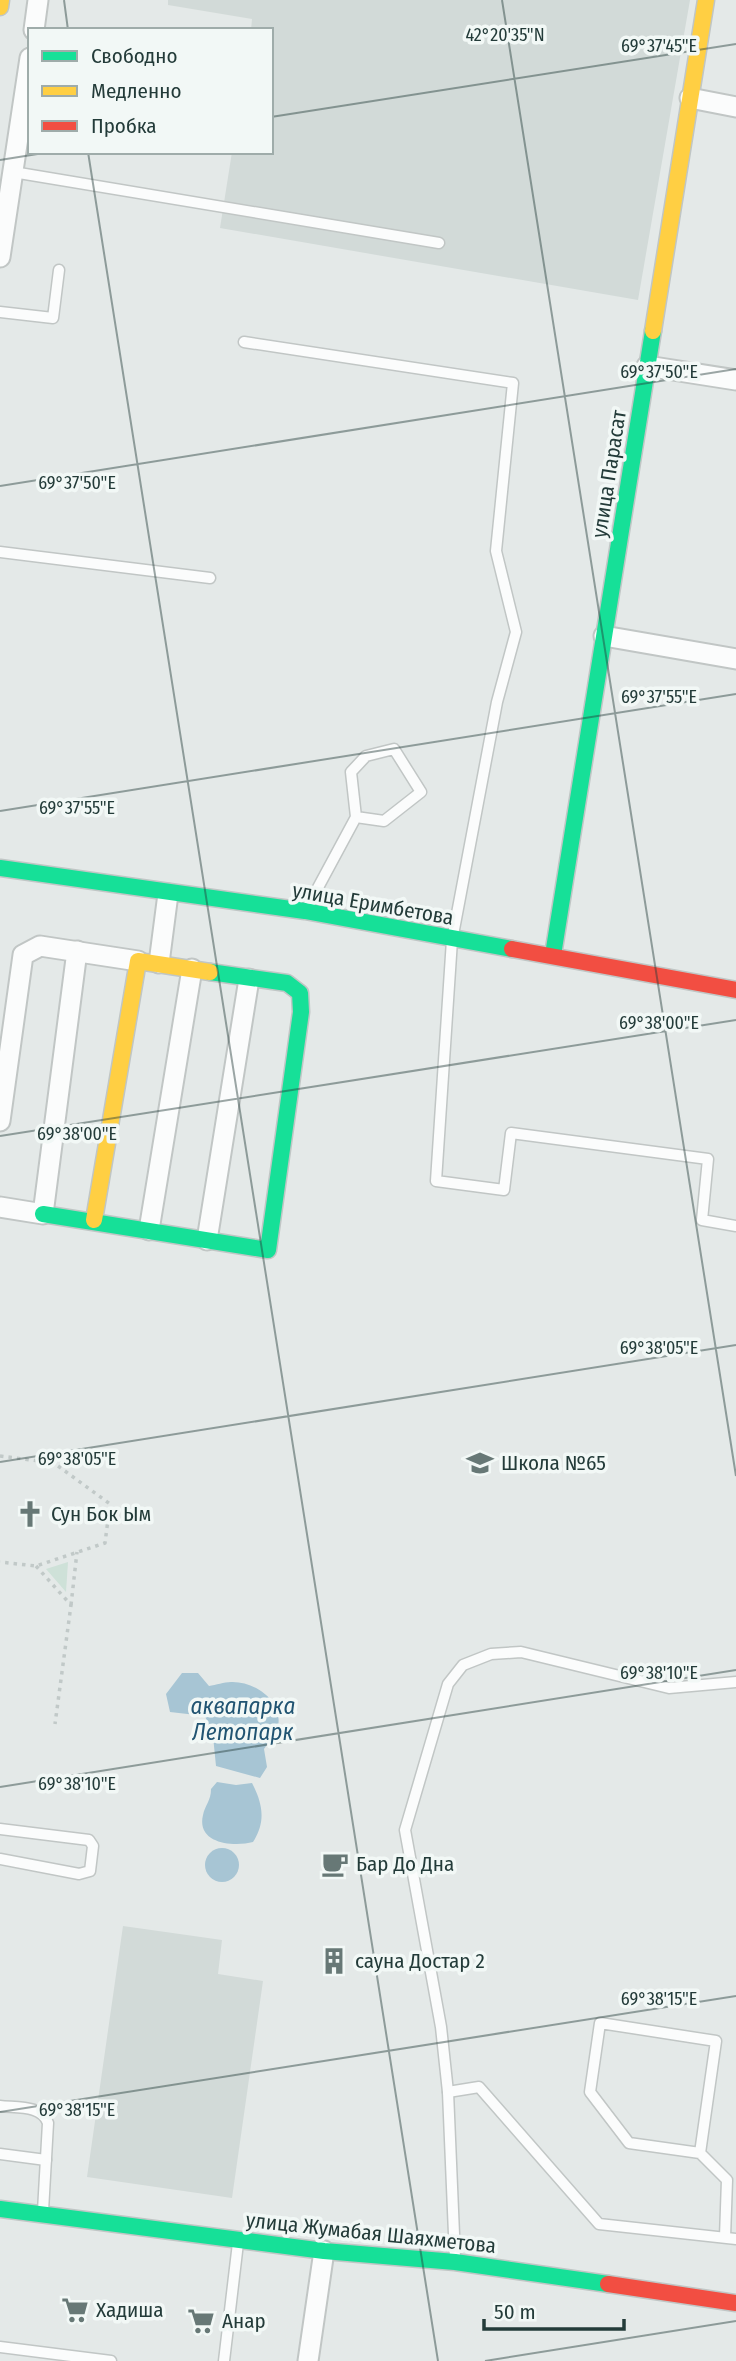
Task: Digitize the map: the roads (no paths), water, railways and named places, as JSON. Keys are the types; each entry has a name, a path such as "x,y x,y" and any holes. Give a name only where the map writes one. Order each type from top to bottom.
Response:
{"street":[{"path":"0,7 1,0"},
{"path":"34,28 38,0"},
{"name":"улица Парасат","path":"553,955 706,0"},
{"path":"0,257 28,71"},
{"path":"690,98 736,107"},
{"path":"648,366 736,380"},
{"path":"604,636 736,659"},
{"name":"улица Еримбетова","path":"0,868 168,894 305,911 736,990"},
{"path":"159,963 168,894"},
{"path":"0,1121 23,955 40,946 287,983 300,993 301,1012 271,1245 268,1250 260,1251 94,1220 0,1207"},
{"path":"43,1214 77,951"},
{"path":"94,1220 138,961"},
{"path":"149,1230 192,969"},
{"path":"207,1240 249,979"},
{"name":"улица Жумабая Шаяхметова","path":"0,2209 324,2251 455,2262 736,2303"},
{"path":"308,2361 324,2251"}],"lane":[{"path":"13,172 439,243"},
{"path":"0,312 53,318 59,270"},
{"path":"244,342 513,383 496,551 516,632 497,702 452,940 436,1181 504,1190 511,1133 708,1159 702,1220 736,1226"},
{"path":"0,552 210,578"},
{"path":"305,911 356,817 351,772 366,756 394,749 421,792 384,821 356,817"},
{"path":"455,2262 448,2092 441,2027 405,1830 448,1684 463,1665 491,1654 521,1652 669,1688 736,1682"},
{"path":"0,1829 89,1840 93,1846 90,1871 79,1874 0,1859"},
{"path":"448,2092 479,2087 599,2224 731,2238 727,2180 700,2153 629,2143 590,2092 600,2023 716,2041 700,2153"},
{"path":"0,2106 39,2110 45,2115 48,2123 43,2215"},
{"path":"0,2154 46,2160"},
{"path":"224,2361 239,2240"},
{"path":"0,2347 111,2361"}],"water":[{"name":"аквапарка Летопарк","path":"182,1673 198,1673 209,1686 231,1682 250,1685 273,1703 279,1720 277,1730 264,1749 267,1767 260,1778 216,1766 213,1736 205,1716 170,1712 166,1694"},
{"path":"217,1782 236,1785 252,1783 262,1813 260,1827 253,1842 227,1843 211,1838 205,1832 202,1825 203,1815 211,1789"},
{"path":"222,1848 234,1853 239,1865 234,1877 222,1882 210,1877 205,1865 210,1853"}],"place":[{"name":"Школа №65","path":"480,1463"},
{"name":"Сун Бок Ым","path":"30,1514"},
{"name":"Бар До Дна","path":"335,1864"},
{"name":"сауна Достар 2","path":"334,1961"},
{"name":"Хадиша","path":"75,2310"},
{"name":"Анар","path":"201,2321"}]}
